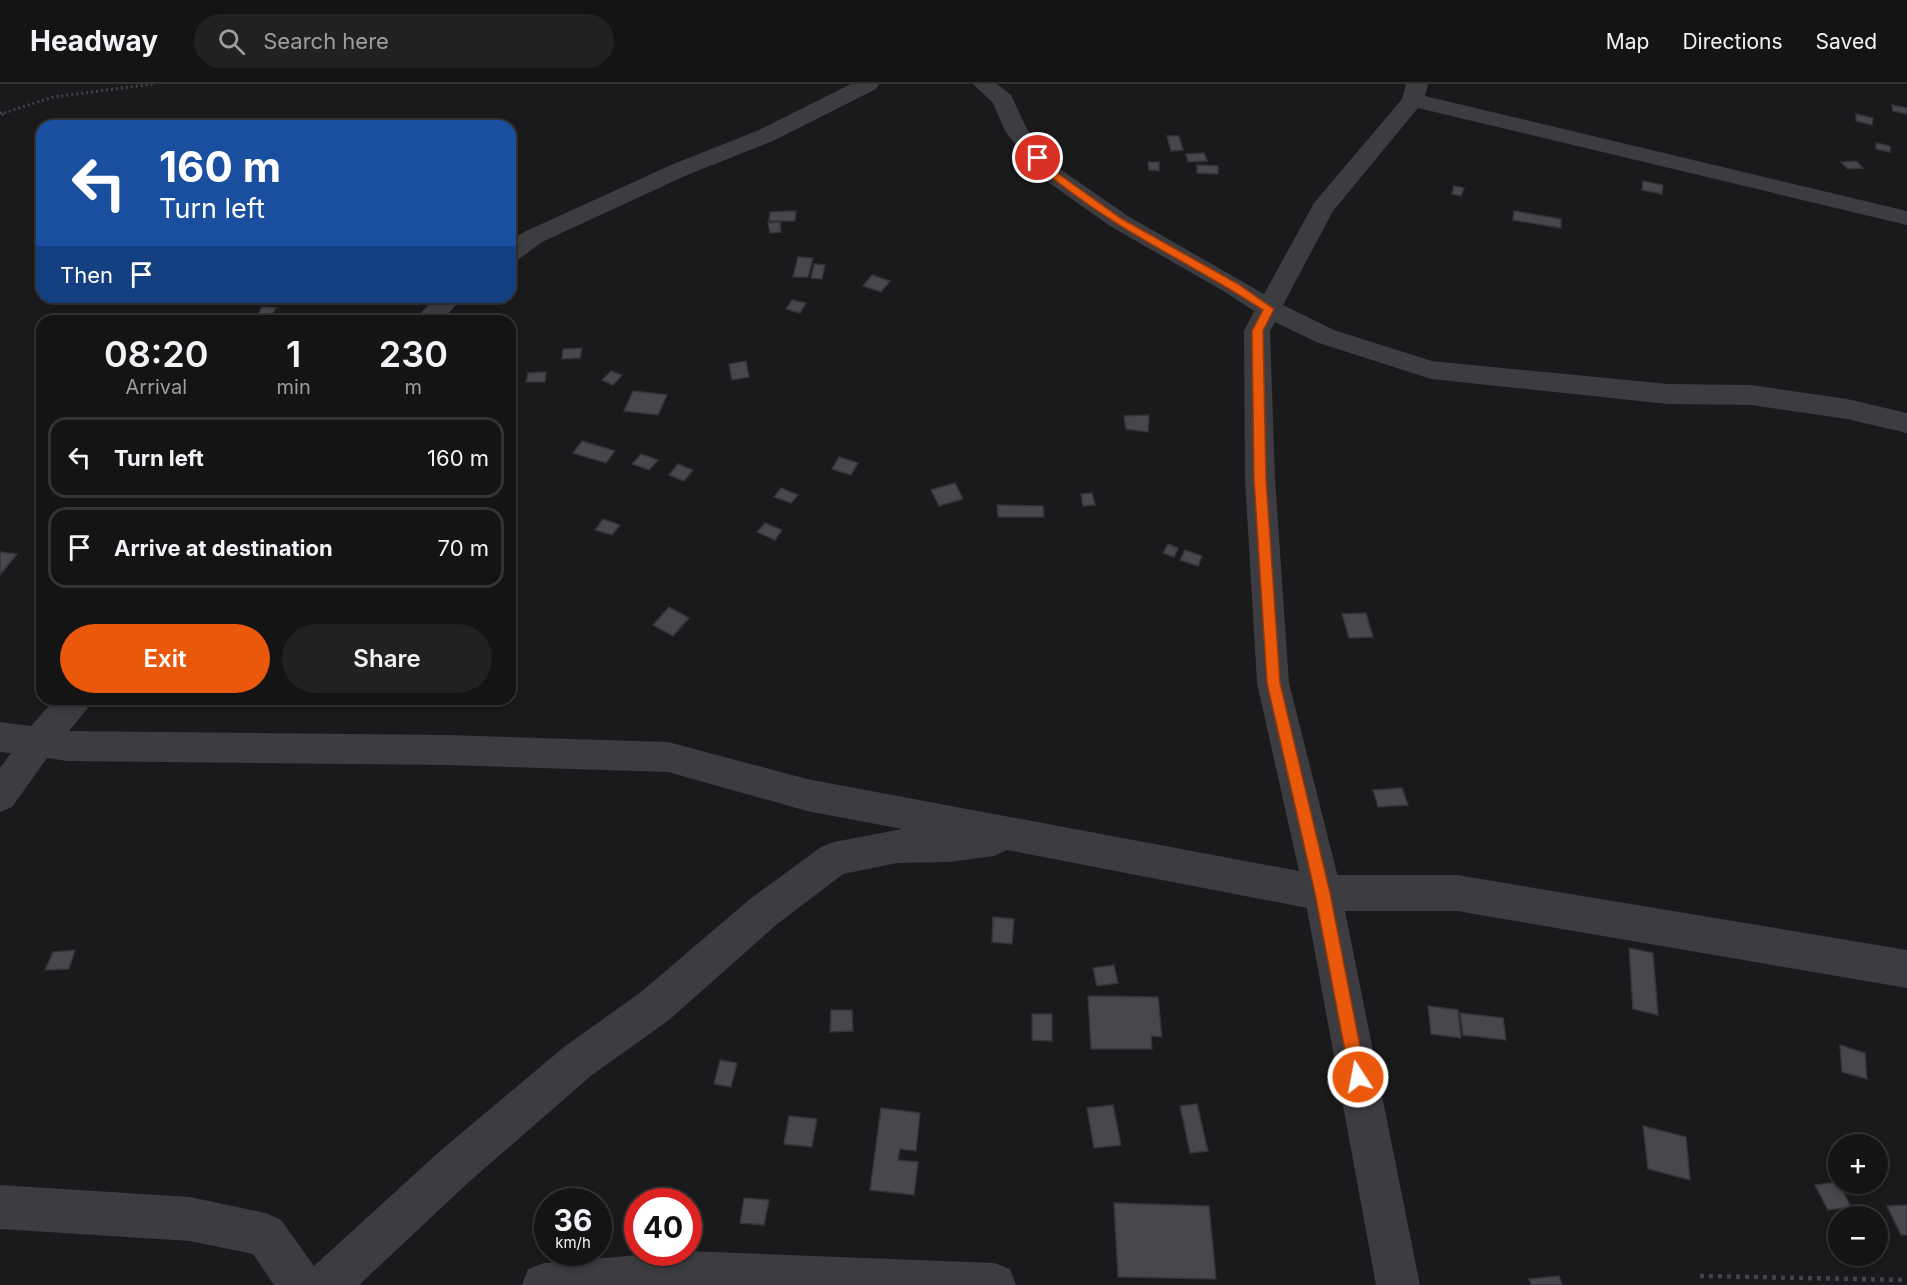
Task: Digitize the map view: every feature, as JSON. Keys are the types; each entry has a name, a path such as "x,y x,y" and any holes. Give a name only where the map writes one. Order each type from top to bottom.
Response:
{"street":[{"path":"516,249 532,237 679,171 767,135 868,84"},
{"path":"984,84 1003,100 1016,131 1049,172 1119,221 1234,286 1269,309 1325,336 1431,369 1668,394 1751,395 1847,409 1907,423"},
{"path":"1398,1285 1323,893 1273,683 1260,479 1257,331 1322,208 1415,92 1907,218"},
{"path":"432,315 445,303"},
{"path":"0,796 39,742 70,705"},
{"path":"0,737 67,746 446,750 668,757 807,795 1323,893 1457,893 1907,969"},
{"path":"326,1285 455,1166 578,1061 655,1006 763,912 834,859 897,846 950,845 1019,835"},
{"path":"0,1207 190,1219 266,1235 300,1285"},
{"path":"544,1285 696,1274 994,1285"}],"path":[{"path":"1,114 53,97 153,84"},
{"path":"1700,1276 1907,1280"}],"building":[{"path":"1892,105 1907,108 1907,114 1893,111"},
{"path":"1856,114 1873,118 1872,125 1856,121"},
{"path":"1167,136 1179,136 1183,150 1171,151"},
{"path":"1876,143 1890,146 1890,152 1876,149"},
{"path":"1204,153 1207,161 1188,162 1186,154"},
{"path":"1856,161 1863,168 1848,169 1841,162"},
{"path":"1148,162 1159,162 1159,171 1149,170"},
{"path":"1197,165 1218,166 1218,174 1197,173"},
{"path":"1643,181 1663,185 1662,194 1642,190"},
{"path":"1454,186 1464,188 1461,196 1452,194"},
{"path":"796,211 795,221 769,221 770,212"},
{"path":"1514,211 1561,219 1561,228 1513,220"},
{"path":"780,222 781,232 770,233 768,223"},
{"path":"798,257 813,258 808,277 793,277"},
{"path":"814,264 825,265 822,279 811,278"},
{"path":"872,275 890,281 881,292 863,286"},
{"path":"792,300 806,303 800,313 786,309"},
{"path":"262,307 276,308 272,315 258,315"},
{"path":"582,348 580,358 562,359 563,349"},
{"path":"746,361 749,377 732,380 729,364"},
{"path":"611,371 622,375 613,385 602,380"},
{"path":"546,372 545,382 526,382 528,373"},
{"path":"633,391 667,395 658,415 624,411"},
{"path":"1149,415 1148,432 1126,429 1124,416"},
{"path":"582,441 615,451 606,463 573,453"},
{"path":"641,454 658,460 649,470 632,464"},
{"path":"839,457 858,463 851,475 832,469"},
{"path":"678,464 693,470 684,481 669,475"},
{"path":"955,483 963,499 939,506 931,490"},
{"path":"781,488 798,495 791,503 774,497"},
{"path":"1092,493 1095,505 1083,506 1081,494"},
{"path":"997,505 1043,506 1044,517 998,517"},
{"path":"603,519 620,525 612,535 595,530"},
{"path":"765,523 782,530 775,540 757,532"},
{"path":"1168,544 1178,548 1174,557 1163,553"},
{"path":"1185,550 1202,556 1198,566 1180,560"},
{"path":"0,552 17,554 0,575"},
{"path":"669,607 689,618 673,636 653,625"},
{"path":"1366,613 1373,637 1349,638 1342,614"},
{"path":"1402,788 1408,805 1378,807 1373,790"},
{"path":"993,917 1014,919 1012,944 992,942"},
{"path":"1629,948 1653,953 1658,1015 1633,1009"},
{"path":"75,950 69,969 45,970 53,952"},
{"path":"1114,965 1118,983 1097,986 1093,968"},
{"path":"1088,996 1158,997 1162,1037 1151,1036 1152,1049 1091,1049"},
{"path":"1428,1006 1458,1010 1461,1038 1431,1034"},
{"path":"831,1010 852,1010 853,1031 830,1032"},
{"path":"1460,1013 1503,1018 1506,1040 1463,1035"},
{"path":"1032,1014 1052,1014 1052,1041 1032,1040"},
{"path":"1840,1045 1865,1053 1867,1079 1842,1072"},
{"path":"720,1060 737,1063 731,1087 714,1084"},
{"path":"1197,1104 1208,1151 1190,1153 1180,1106"},
{"path":"1113,1105 1121,1145 1094,1148 1087,1108"},
{"path":"881,1108 920,1113 916,1151 900,1149 898,1160 918,1162 914,1195 870,1190"},
{"path":"789,1116 817,1119 812,1147 784,1144"},
{"path":"1643,1126 1686,1137 1690,1180 1648,1169"},
{"path":"1828,1183 1828,1194 1844,1194 1850,1206 1828,1206 1828,1210 1815,1185"},
{"path":"744,1198 769,1200 764,1225 740,1223"},
{"path":"1114,1203 1209,1206 1216,1279 1118,1277"},
{"path":"1907,1205 1907,1235 1901,1235 1887,1206"},
{"path":"1559,1276 1562,1285 1531,1285 1529,1279"}],"route":[{"path":"1038,158 1049,172 1119,221 1234,286 1269,309 1257,331 1260,479 1273,683 1323,893 1358,1077"}]}
